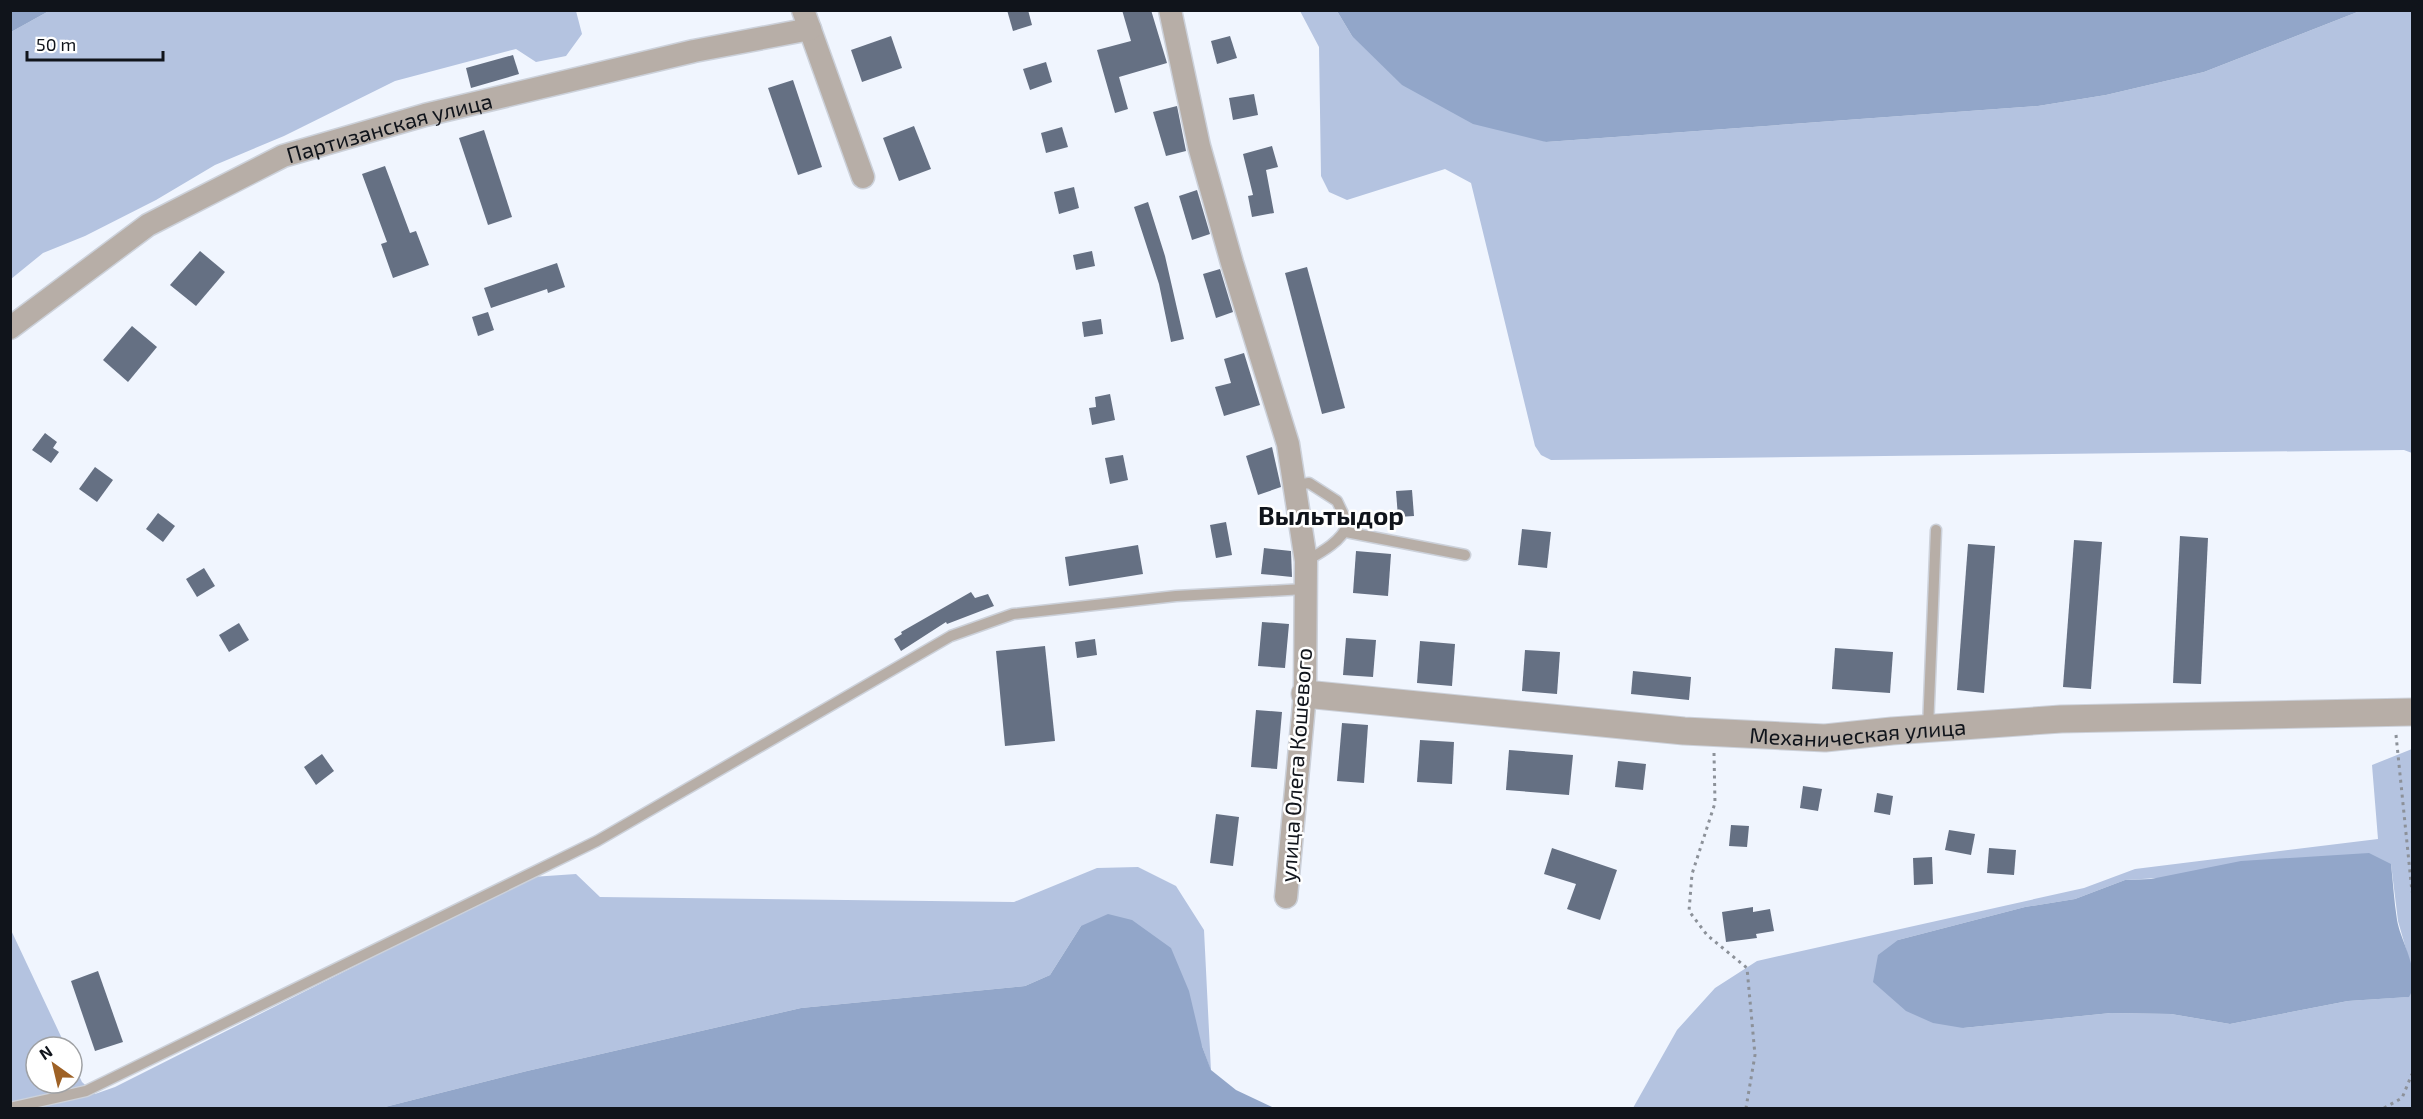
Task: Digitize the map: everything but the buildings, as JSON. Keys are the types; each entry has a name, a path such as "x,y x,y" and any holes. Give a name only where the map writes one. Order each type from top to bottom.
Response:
{"street":[{"name":"улица Олега Кошевого","path":"1170,10 1199,146 1232,263 1288,444 1306,561 1305,694 1286,897"},
{"name":"Партизанская улица","path":"10,328 147,225 283,156 425,115 694,51 807,20 863,177"},
{"name":"Механическая улица","path":"1305,694 1684,731 1825,738 2061,719 2403,712"}],"lane":[{"path":"1295,485 1309,483 1337,501 1348,524 1346,531 1337,540 1306,561"},
{"path":"1928,728 1936,530"},
{"path":"1346,531 1466,555"},
{"path":"10,1108 86,1091 597,841 951,636 1013,614 1176,596 1305,589"}],"path":[{"path":"2403,712 2412,892"},
{"path":"1714,747 1715,803 1692,874 1689,911 1707,935 1747,968 1755,1055 1746,1108"},
{"path":"2384,1108 2402,1098 2412,1074"}],"shaded area":[{"path":"11,10 49,10 49,11 11,32"},
{"path":"49,11 576,11 582,34 566,56 536,62 516,49 395,81 284,136 215,165 156,200 85,236 43,253 11,279 11,32"},
{"path":"1300,11 1337,11 1352,36 1546,142 2038,106 2106,95 2204,72 2360,11 2412,11 2412,453 2404,450 1551,460 1541,455 1535,446 1471,183 1445,169 1347,200 1329,192 1321,176 1319,47"},
{"path":"1337,11 2360,11 2204,72 2106,95 2038,106 1546,142 1473,124 1402,85 1352,36"},
{"path":"2412,749 2412,970 2398,921 2391,864 2125,880 2075,899 2025,907 1898,940 1963,1028 2111,1013 2171,1014 2230,1024 2348,1001 2408,997 2412,991 2412,1108 1633,1108 1677,1030 1715,988 1757,961 2084,888 2135,869 2378,839 2372,765"},
{"path":"2369,853 2391,864 2397,920 2414,979 2409,997 2348,1001 2230,1024 2171,1014 2111,1013 1963,1028 1933,1023 1906,1011 1873,982 1878,955 1898,940 2025,907 2075,899 2125,880 2151,879 2241,861"},
{"path":"1138,867 1176,886 1204,930 1211,1071 1202,1046 1081,926 1050,975 1025,986 801,1008 527,1071 381,1108 11,1108 10,928 60,1035 24,1035 24,1095 84,1095 84,1084 95,1094 115,1087 532,877 576,874 600,897 1014,902 1097,868"},
{"path":"1108,914 1132,920 1171,948 1189,991 1202,1046 1211,1070 1236,1090 1274,1108 381,1108 527,1071 801,1008 1025,986 1050,975 1081,926"}],"district":[{"name":"Выльтыдор","path":"1331,514"}]}
